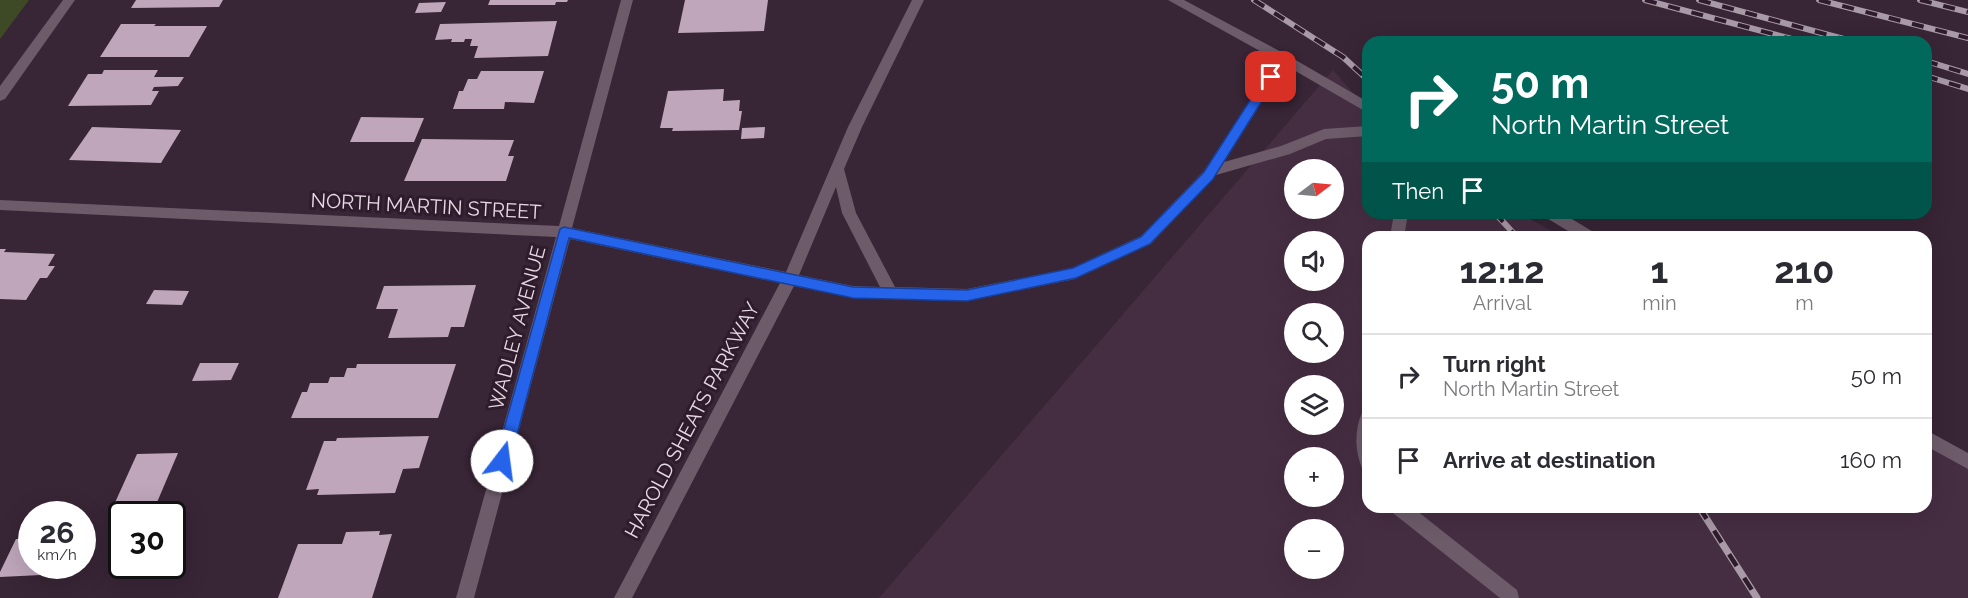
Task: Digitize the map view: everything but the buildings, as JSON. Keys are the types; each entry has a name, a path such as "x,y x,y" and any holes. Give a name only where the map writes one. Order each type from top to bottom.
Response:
{"street":[{"path":"0,96 69,0"},
{"name":"WADLEY AVENUE","path":"465,598 627,0"},
{"name":"HAROLD SHEATS PARKWAY","path":"623,598 790,279 855,127 918,0"},
{"path":"1174,0 1283,58 1362,104"},
{"name":"NORTH MARTIN STREET","path":"0,205 564,232 853,292 967,295 1076,273 1146,240 1211,171 1283,58"},
{"path":"1211,171 1285,150 1324,134 1362,131"},
{"path":"837,169 849,213 891,293"},
{"path":"1560,219 1580,231"},
{"path":"1932,441 1968,462"},
{"path":"1407,513 1512,596"}],"shaded area":[{"path":"1333,70 1362,103 1362,219 1530,219 1551,231 1362,231 1362,513 1932,513 1932,446 1968,467 1968,598 879,598"}],"green space":[{"path":"0,0 29,0 0,39"}],"railway":[{"path":"1254,0 1343,57 1362,74"},
{"path":"1645,0 1780,36"},
{"path":"1699,0 1833,36"},
{"path":"1819,0 1968,38"},
{"path":"1920,0 1968,12"},
{"path":"1932,63 1968,74"},
{"path":"1932,78 1968,89"},
{"path":"1500,219 1512,231"},
{"path":"1703,513 1757,598"}],"route":[{"path":"502,461 564,232 853,292 967,295 1076,273 1146,240 1209,175 1271,77"}]}
